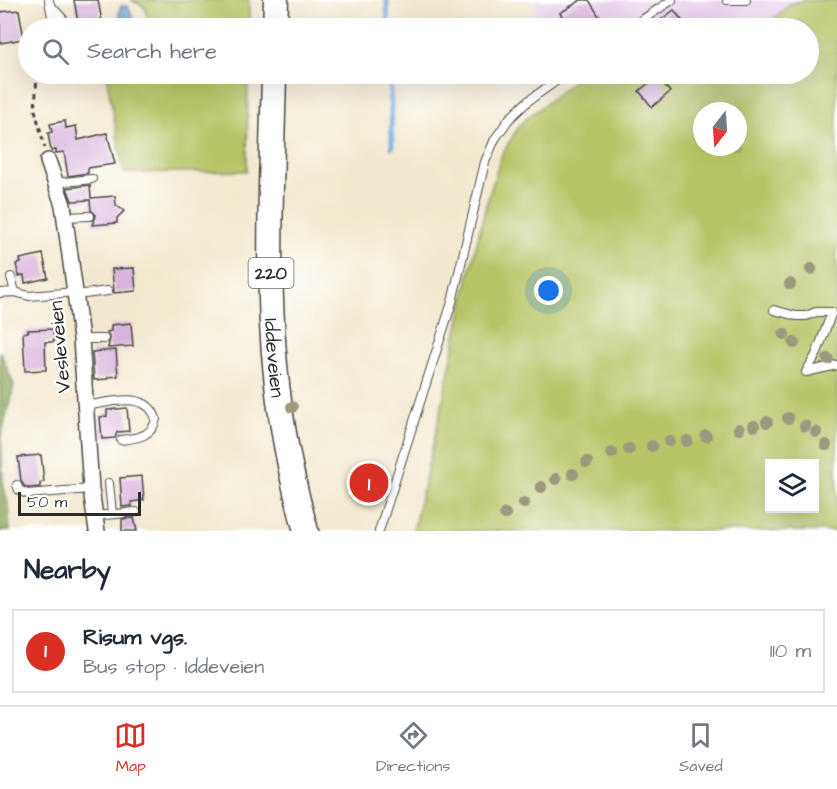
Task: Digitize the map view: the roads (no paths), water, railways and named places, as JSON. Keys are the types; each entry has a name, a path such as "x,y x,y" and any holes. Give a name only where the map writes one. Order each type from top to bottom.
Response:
{"main road":[{"path":"275,18 276,0"},
{"name":"Iddeveien","path":"274,84 271,254 275,367 290,470 306,531"}],"street":[{"name":"Vesleveien","path":"48,161 64,217 81,339 85,406 83,431 96,524"}],"lane":[{"path":"645,18 672,0"},
{"path":"728,0 746,0"},
{"path":"50,3 62,18"},
{"path":"379,531 452,302 485,162 495,139 509,119 528,101 552,84"},
{"path":"55,183 92,179"},
{"path":"64,217 90,216"},
{"path":"11,277 15,292"},
{"path":"0,293 15,292 29,296 108,291"},
{"path":"774,310 796,316 832,312 816,355 806,372 837,365"},
{"path":"81,339 104,339"},
{"path":"85,406 137,400 152,408 156,419 149,432 144,436 121,440"},
{"path":"109,483 112,514"},
{"path":"17,484 19,490 27,494 91,489"},
{"path":"96,524 112,514 136,512"}],"water":[{"path":"121,6 128,6 133,18 120,18"}],"waterway":[{"path":"387,0 388,18"},
{"path":"390,84 392,147"}],"place":[{"name":"Risum vgs.","path":"369,483"}]}
